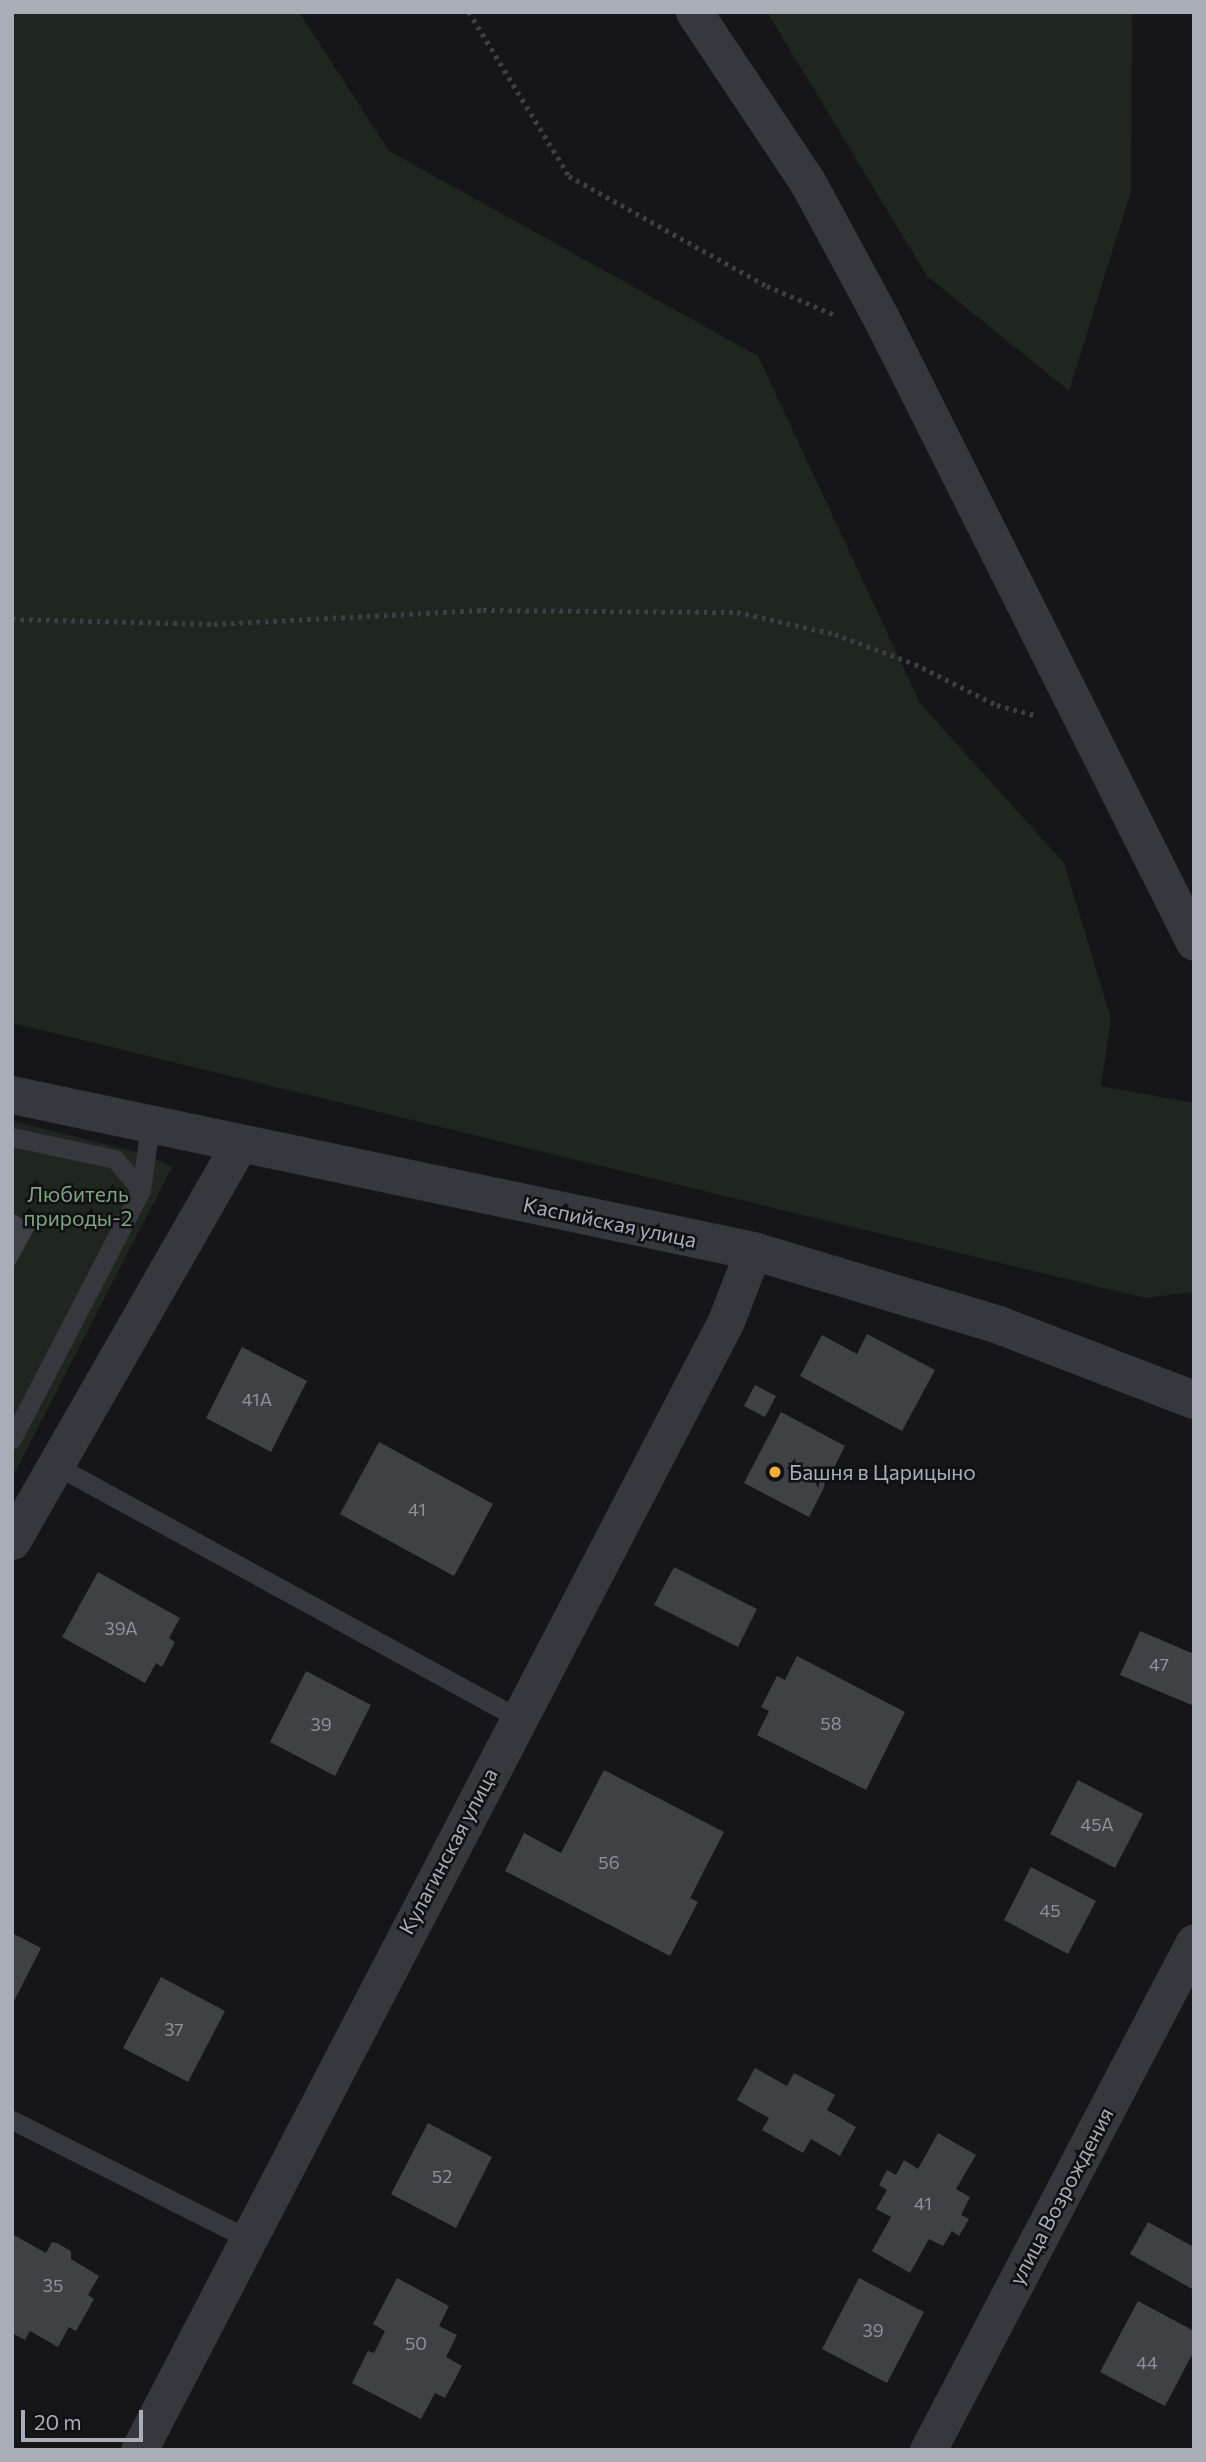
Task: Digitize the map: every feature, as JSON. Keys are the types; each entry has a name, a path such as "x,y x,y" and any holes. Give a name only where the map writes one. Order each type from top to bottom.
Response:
{"street":[{"path":"694,12 808,183 880,316 1194,942"},
{"name":"Каспийская улица","path":"12,1095 239,1145 753,1251 999,1325 1194,1400"},
{"path":"12,1541 239,1145"},
{"name":"Кулагинская улица","path":"139,2450 726,1321 753,1251"},
{"name":"улица Возрождения","path":"928,2450 1194,1942"}],"lane":[{"path":"12,1439 141,1190 150,1125"},
{"path":"12,1138 115,1158 141,1190"},
{"path":"55,1465 518,1718"},
{"path":"12,2120 247,2238"}],"path":[{"path":"469,12 569,176 813,308 848,319 880,316"},
{"path":"12,619 214,624 483,610 737,612 835,634 915,664 997,705 1087,730"}],"green space":[{"path":"12,12 299,12 389,151 758,356 920,703 1064,863 1111,1019 1101,1086 1194,1103 1194,1292 1145,1298 12,1023"},
{"path":"767,12 1132,12 1131,191 1069,391 927,276"},
{"name":"Любитель природы-2","path":"12,1121 145,1154 172,1167 12,1478"}],"building":[{"path":"12,1213 36,1226 12,1270"},
{"path":"867,1334 935,1370 902,1431 800,1376 822,1335 857,1354"},
{"path":"242,1347 307,1381 271,1452 206,1418"},
{"path":"755,1385 776,1396 765,1417 744,1406"},
{"path":"781,1412 845,1446 809,1517 744,1483"},
{"path":"379,1442 493,1504 454,1576 340,1514"},
{"path":"674,1567 757,1609 738,1647 654,1605"},
{"path":"98,1572 180,1618 169,1638 175,1642 162,1667 156,1663 145,1683 62,1637"},
{"path":"1140,1631 1194,1654 1194,1706 1120,1675"},
{"path":"797,1656 905,1712 866,1790 757,1735 769,1711 761,1707 777,1676 785,1680"},
{"path":"306,1671 371,1705 335,1776 270,1742"},
{"path":"604,1770 724,1832 690,1898 698,1902 670,1956 505,1871 524,1833 561,1853"},
{"path":"1078,1780 1143,1814 1115,1868 1050,1834"},
{"path":"1031,1867 1096,1901 1068,1954 1004,1920"},
{"path":"12,1933 41,1948 12,2005"},
{"path":"161,1977 225,2011 188,2082 123,2048"},
{"path":"755,2068 787,2086 794,2073 835,2095 827,2110 856,2127 840,2156 811,2139 803,2153 762,2130 769,2118 737,2100"},
{"path":"428,2123 492,2157 456,2228 391,2194"},
{"path":"938,2133 976,2155 956,2189 970,2197 961,2215 969,2219 959,2236 952,2231 943,2246 929,2239 910,2273 872,2251 891,2217 876,2209 887,2190 879,2185 887,2170 896,2175 904,2160 918,2169"},
{"path":"1148,2222 1194,2247 1194,2290 1130,2254"},
{"path":"12,2234 46,2253 52,2242 57,2243 71,2251 71,2259 99,2276 88,2295 94,2299 76,2331 69,2327 58,2347 30,2331 25,2340 12,2333"},
{"path":"397,2278 449,2306 439,2326 457,2335 446,2357 462,2366 445,2398 435,2393 421,2419 352,2383 368,2351 374,2353 385,2331 373,2324"},
{"path":"859,2278 924,2312 887,2383 822,2349"},
{"path":"1138,2301 1194,2331 1194,2351 1165,2406 1100,2372"}],"place":[{"name":"Башня в Царицыно","path":"775,1472"}]}
